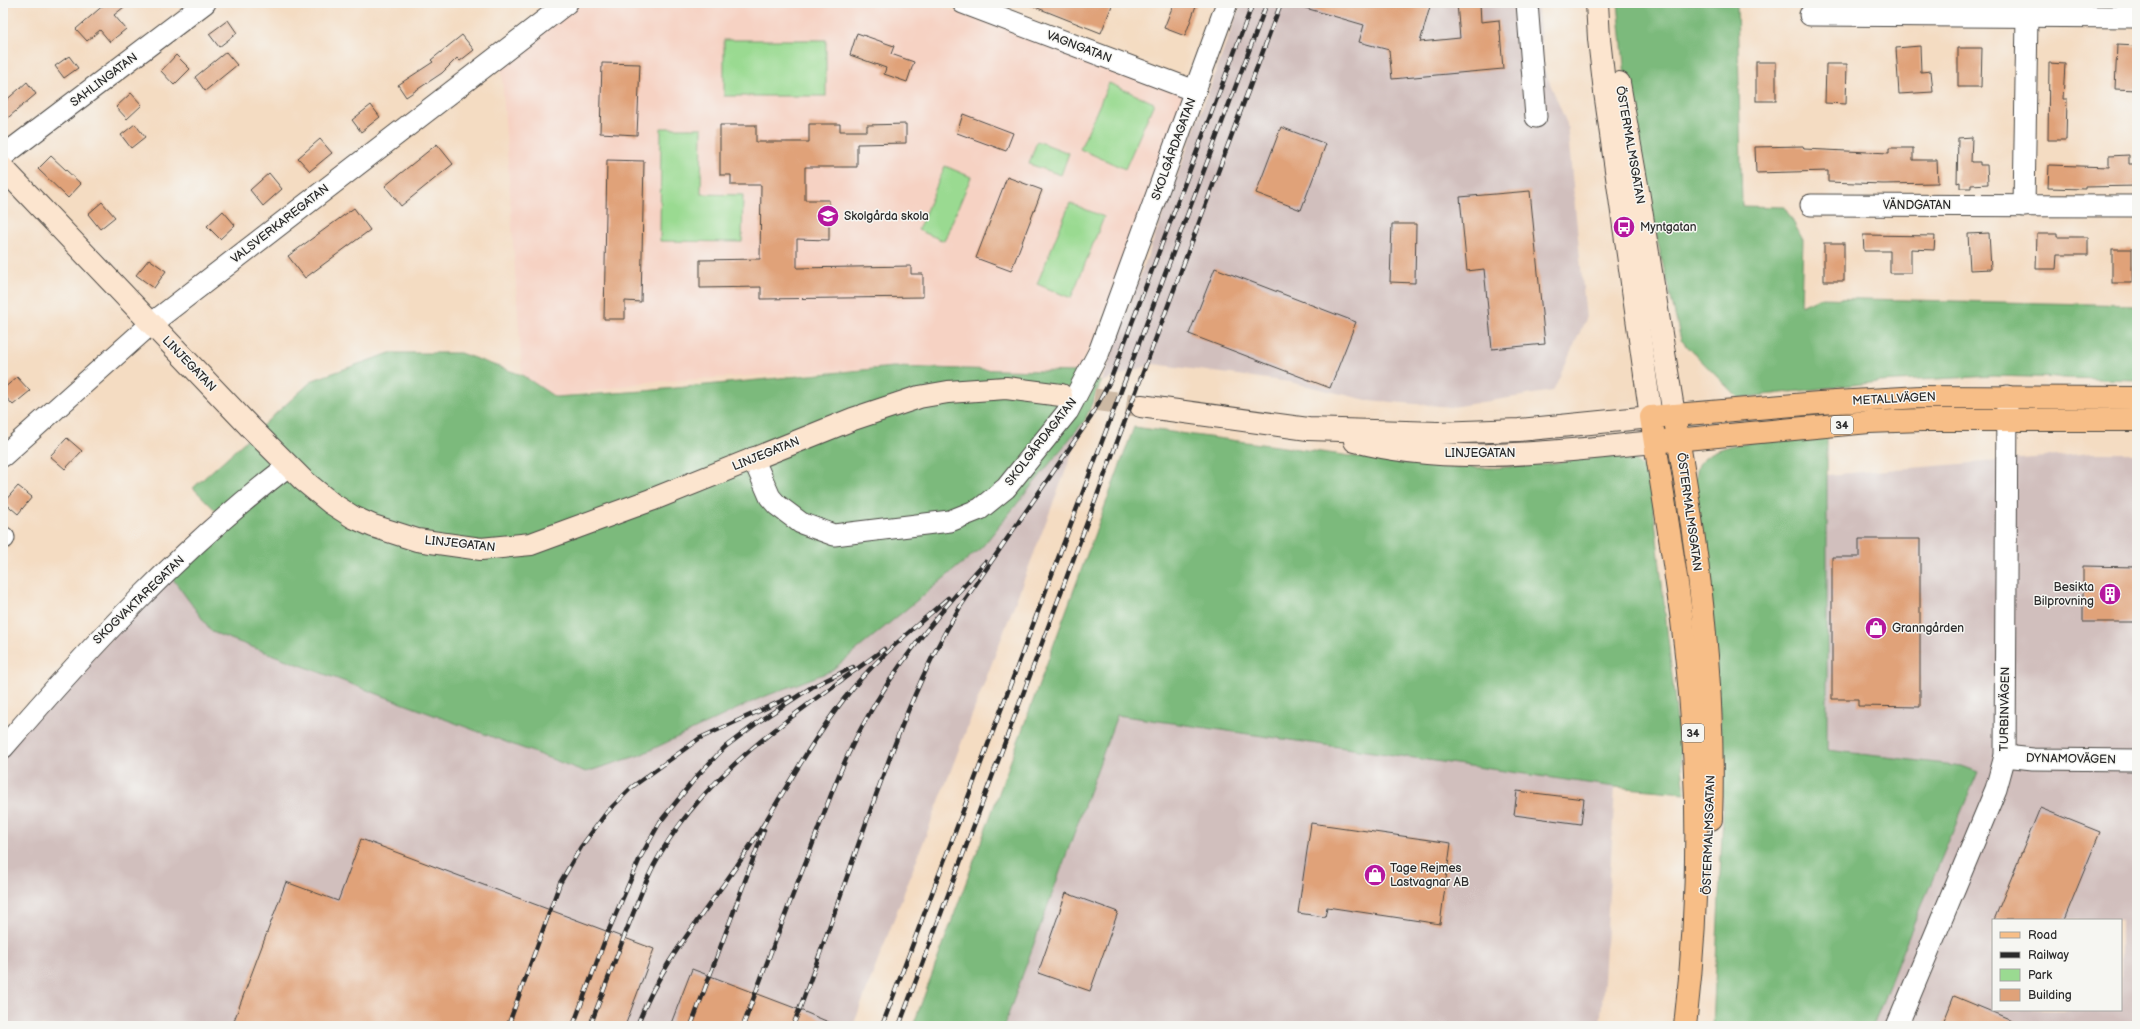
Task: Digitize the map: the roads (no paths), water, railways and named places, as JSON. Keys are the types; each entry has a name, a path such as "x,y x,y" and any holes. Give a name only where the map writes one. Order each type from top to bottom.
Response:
{"main road":[{"name":"METALLVÄGEN","path":"1651,417 1867,400 2007,396 2137,398"},
{"name":"ÖSTERMALMSGATAN","path":"1674,415 1679,439 1698,572 1710,691 1711,812 1699,1026"},
{"name":"ÖSTERMALMSGATAN","path":"1651,417 1684,636 1694,759 1696,812 1695,902 1685,1026"},
{"name":"METALLVÄGEN","path":"1655,442 1870,422 2007,419 2137,420"}],"street":[{"name":"SAHLINGATAN","path":"3,156 205,3"},
{"name":"VALSVERKAREGATAN","path":"3,456 151,324 568,3"},
{"name":"VAGNGATAN","path":"963,3 1195,91"},
{"name":"SKOLGÅRDAGATAN","path":"753,458 770,497 777,505 801,523 834,535 950,521 980,509 995,499 1006,488 1068,411 1099,352 1226,3"},
{"path":"1527,3 1536,117"},
{"name":"ÖSTERMALMSGATAN","path":"1597,3 1599,39 1605,92 1651,417"},
{"name":"ÖSTERMALMSGATAN","path":"1609,3 1619,90 1638,191 1674,415"},
{"path":"1810,15 2137,17"},
{"path":"2024,206 2027,16"},
{"name":"LINJEGATAN","path":"3,168 288,466 331,503 373,526 417,540 453,546 493,549 531,544 548,539 888,406 919,397 948,392 1006,388 1061,395"},
{"name":"VÄNDGATAN","path":"1811,205 2137,206"},
{"name":"TURBINVÄGEN","path":"1898,1026 1996,788 2005,756 2007,396"},
{"name":"LINJEGATAN","path":"1141,406 1308,429 1473,433 1551,428 1651,417"},
{"name":"LINJEGATAN","path":"1308,429 1365,444 1432,453 1514,454 1655,442"},
{"name":"SKOGVAKTAREGATAN","path":"3,748 68,673 115,623 248,497 288,466"},
{"name":"DYNAMOVÄGEN","path":"2005,756 2033,760 2137,760"}],"tunnel":[{"path":"1061,395 1141,406"}],"railway":[{"path":"793,1026 890,757 921,680 960,607 1091,417 1110,381 1253,3"},
{"path":"882,1026 1267,3"},
{"path":"899,1026 1281,3"},
{"path":"743,1026 834,786 864,723 904,659 935,619 985,562"},
{"path":"637,1026 646,1004 668,963 750,846 829,719 867,672 893,646 948,598"},
{"path":"590,1026 644,887 654,865 675,831 700,800 727,771 788,720 884,649"},
{"path":"573,1026 608,932 640,858 660,822 698,775 725,747 761,720 812,687 853,667"},
{"path":"508,1026 560,883 581,847 607,812 632,787 700,738 790,697"},
{"path":"691,1026 764,830"}],"place":[{"name":"Skolgårda skola","path":"828,216"},
{"name":"Myntgatan","path":"1624,227"},
{"name":"Besikta Bilprovning","path":"2110,594"},
{"name":"Granngården","path":"1876,628"},
{"name":"Tage Rejmes Lastvagnar AB","path":"1375,875"}]}
